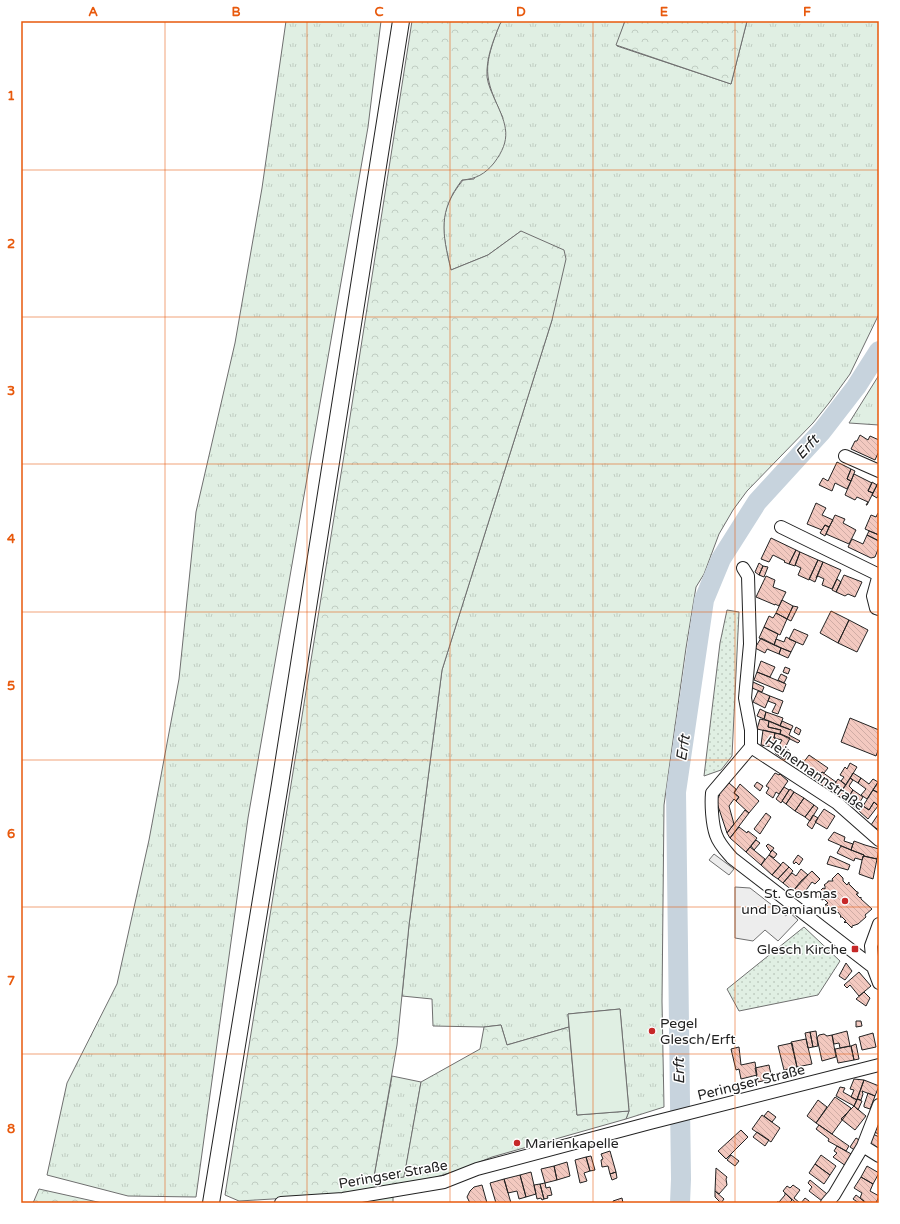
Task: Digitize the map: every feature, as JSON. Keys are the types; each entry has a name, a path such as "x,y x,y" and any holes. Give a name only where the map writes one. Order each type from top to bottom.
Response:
{"main road":[{"path":"211,1203 280,784 401,21"}],"street":[{"path":"846,456 879,472"},
{"path":"781,527 879,575 873,596 876,608 879,609"},
{"path":"743,568 748,576 750,644 745,698 751,730 751,747 712,793 711,803 715,834 732,858 872,967"},
{"name":"Heinemannstraße","path":"751,747 837,803 879,840"},
{"path":"879,924 871,946 872,967 879,983"},
{"name":"Peringser Straße","path":"281,1203 343,1199 444,1182 477,1168 704,1109 879,1066"},
{"path":"827,1203 834,1195 863,1146 879,1105"},
{"path":"863,1146 879,1156"}],"green space":[{"path":"286,21 381,21 368,127 248,818 196,1197 128,1196 47,1175 67,1083 117,984 149,840 179,679 196,512 235,343 262,188"},
{"path":"412,21 502,21 490,50 487,77 490,89 505,125 505,139 500,154 491,167 476,177 462,180 454,191 449,202 444,223 444,233 451,270 488,255 521,231 564,250 566,259 552,320 442,670 409,925 397,1045 373,1182 404,1177 421,1082 480,1049 484,1027 501,1025 507,1045 569,1027 577,1115 629,1111 626,1119 492,1157 462,1169 430,1179 340,1195 239,1201 225,1195"},
{"path":"502,21 625,21 617,46 731,84 747,21 879,21 879,314 850,374 829,403 813,423 747,491 733,510 719,534 704,574 696,587 664,805 662,1001 664,1107 626,1119 629,1111 620,1009 568,1014 569,1027 507,1045 501,1025 484,1027 433,1026 432,999 402,996 409,925 442,670 552,320 521,231 488,255 451,270 445,244 444,223 445,213 449,202 463,180 474,179 503,118 492,91 488,71 490,51"},
{"path":"625,21 747,21 731,84 616,45"},
{"path":"879,375 879,425 849,423"},
{"path":"727,610 739,612 732,756 721,770 704,776 720,643"},
{"path":"804,927 840,961 818,995 739,1011 727,989"},
{"path":"620,1009 629,1111 577,1115 568,1014"},
{"path":"392,1076 421,1082 404,1178 373,1182"},
{"path":"39,1189 102,1203 33,1203"},
{"path":"393,1195 393,1203 339,1203"}],"shaded area":[{"path":"714,854 734,869 729,875 709,860"},
{"path":"735,887 750,888 786,916 789,912 798,920 778,941 765,930 753,941 735,938"}],"building":[{"path":"860,435 868,440 870,436 879,440 879,451 875,460 851,449"},
{"path":"837,462 851,469 847,479 851,481 847,489 835,483 832,491 819,485 823,478 828,481"},
{"path":"851,469 855,471 851,481 847,479"},
{"path":"854,474 872,483 868,491 873,493 867,505 868,502 857,497 855,500 845,495"},
{"path":"872,482 877,485 873,493 868,491"},
{"path":"878,483 879,493 877,498 872,495"},
{"path":"816,503 826,508 822,515 833,520 829,527 825,525 822,530 807,524"},
{"path":"878,513 879,535 865,529 871,515 876,517"},
{"path":"835,515 845,519 843,523 856,530 849,544 826,534"},
{"path":"825,525 829,527 825,536 820,533"},
{"path":"869,531 879,535 879,541 867,535"},
{"path":"867,535 879,541 879,547 875,557 871,558 848,547 852,539 863,544"},
{"path":"771,538 796,550 789,564 773,555 769,562 761,559"},
{"path":"796,550 800,552 795,566 789,564"},
{"path":"800,552 818,560 809,580 798,575 801,568 795,565"},
{"path":"818,560 823,562 815,582 809,579"},
{"path":"823,562 841,570 832,589 822,585 824,579 818,576 816,578"},
{"path":"759,563 763,566 759,575 755,572"},
{"path":"763,566 768,567 764,577 759,575"},
{"path":"844,575 862,582 855,597 848,594 845,596 836,592"},
{"path":"766,576 775,580 773,587 786,592 779,606 756,597"},
{"path":"837,579 841,582 836,592 832,590"},
{"path":"782,600 793,606 787,619 776,613"},
{"path":"793,606 798,607 791,621 787,619"},
{"path":"831,611 849,620 838,643 820,633"},
{"path":"776,613 787,619 780,635 764,627 769,616 773,618"},
{"path":"849,620 868,630 857,652 838,643"},
{"path":"764,627 778,634 774,645 759,638"},
{"path":"794,629 808,635 803,645 789,639"},
{"path":"786,637 796,642 791,652 774,645 776,639 784,642"},
{"path":"761,638 781,648 779,654 767,649 765,653 755,648"},
{"path":"781,648 791,652 788,658 779,654"},
{"path":"761,661 775,667 770,677 757,672"},
{"path":"785,667 790,669 788,674 783,672"},
{"path":"757,672 786,684 783,692 754,680"},
{"path":"781,674 787,677 784,683 778,680"},
{"path":"753,682 764,687 762,692 752,688"},
{"path":"758,691 770,696 765,708 753,702"},
{"path":"770,696 783,701 778,714 772,712 776,704 768,701"},
{"path":"760,709 766,712 764,719 757,716"},
{"path":"766,712 783,718 780,726 764,719"},
{"path":"850,718 879,730 879,748 876,756 841,742"},
{"path":"760,719 769,721 768,727 781,730 780,734 757,729"},
{"path":"769,721 791,730 789,735 800,741 798,743 780,734 781,730 768,727"},
{"path":"782,721 793,726 791,730 780,726"},
{"path":"796,727 801,730 799,735 794,732"},
{"path":"763,730 775,733 774,738 776,738 775,742 773,741 772,747 761,745"},
{"path":"775,733 790,738 785,748 789,750 785,760 775,753 782,740 774,738"},
{"path":"809,755 828,768 824,773 822,772 817,780 807,773 809,770 806,769 808,766 803,763"},
{"path":"850,763 857,767 846,785 841,781 844,777 840,775 845,767 847,769"},
{"path":"822,772 836,782 829,792 815,783"},
{"path":"775,773 780,774 788,781 779,794 776,792 773,798 766,793 769,788 766,786"},
{"path":"853,773 861,778 858,783 850,778"},
{"path":"850,778 853,780 849,786 853,790 846,801 838,796"},
{"path":"861,778 869,784 873,779 878,782 867,799 861,795 866,789 858,783"},
{"path":"838,779 846,785 838,796 830,791"},
{"path":"879,781 879,793 873,790"},
{"path":"757,782 763,786 760,791 754,786"},
{"path":"729,783 736,789 734,793 739,797 736,801 734,799 729,806 734,824 727,833 716,800 720,795 719,794"},
{"path":"740,784 759,801 749,813 736,801 739,797 734,793"},
{"path":"784,787 789,790 781,803 776,799"},
{"path":"790,789 794,792 786,804 782,801"},
{"path":"853,790 863,797 856,808 846,801"},
{"path":"873,790 879,793 879,806 874,802 869,810 863,806"},
{"path":"794,792 804,798 795,811 786,804"},
{"path":"804,798 814,805 805,817 795,811"},
{"path":"874,802 878,806 868,819 859,811 863,806 869,810"},
{"path":"814,805 818,808 810,821 805,817"},
{"path":"824,809 835,816 827,829 815,822"},
{"path":"745,810 749,813 730,838 727,833"},
{"path":"766,813 771,817 760,834 754,829"},
{"path":"879,813 879,830 871,825"},
{"path":"813,815 818,818 812,829 807,825"},
{"path":"739,827 747,833 748,831 757,838 746,852 730,838"},
{"path":"834,832 845,837 844,841 853,844 851,850 828,840"},
{"path":"756,840 760,843 754,850 751,846"},
{"path":"854,841 879,849 877,859 864,856 851,850"},
{"path":"768,844 774,848 771,852 766,846"},
{"path":"841,846 864,855 862,860 855,858 854,861 837,853"},
{"path":"750,847 765,859 761,865 746,852"},
{"path":"772,850 777,854 774,858 769,855"},
{"path":"769,855 781,865 772,875 761,865"},
{"path":"798,855 803,859 799,865 796,862 794,864 793,862"},
{"path":"830,856 850,865 848,870 827,864"},
{"path":"863,856 877,859 873,879 859,874"},
{"path":"783,862 789,867 778,879 772,875"},
{"path":"789,867 793,871 783,883 778,879"},
{"path":"801,869 808,875 793,891 783,883 792,873 796,876"},
{"path":"812,871 820,879 815,884 812,882 801,897 793,891"},
{"name":"St. Cosmas und Damianus","path":"838,873 843,878 843,881 847,885 849,882 849,884 858,892 858,894 856,894 860,898 861,897 861,899 872,909 865,915 866,917 858,924 852,926 852,928 844,922 846,921 840,917 841,916 838,912 835,915 835,913 827,905 825,905 828,903 824,899 822,900 816,895 823,888 825,889 824,885 828,881 833,881 832,879"},
{"path":"846,963 852,971 845,980 839,976"},
{"path":"859,972 871,986 859,996 850,985 847,988 844,985"},
{"path":"864,992 870,998 866,1006 856,999"},
{"path":"856,1021 861,1021 862,1026 856,1027"},
{"name":"Pegel Glesch/Erft","path":"654,1027 655,1034 649,1034 649,1028"},
{"path":"816,1031 818,1046 813,1047 810,1032"},
{"path":"847,1031 850,1046 840,1048 839,1043 834,1044 832,1035"},
{"path":"810,1032 813,1047 808,1048 805,1033"},
{"path":"873,1033 876,1047 862,1050 859,1037"},
{"path":"824,1034 827,1036 832,1035 836,1057 822,1061 817,1038 819,1035"},
{"path":"806,1039 812,1064 797,1067 791,1042"},
{"path":"792,1043 797,1067 784,1070 778,1046"},
{"path":"856,1044 859,1059 854,1060 851,1046"},
{"path":"851,1046 854,1060 838,1063 835,1049"},
{"path":"739,1047 741,1065 755,1062 757,1075 741,1079 739,1069 736,1070 731,1049"},
{"path":"769,1065 772,1079 758,1082 755,1068"},
{"path":"854,1079 864,1080 857,1100 851,1097 854,1090 850,1089"},
{"path":"864,1080 879,1086 875,1096 862,1091 863,1094 861,1100 857,1099"},
{"path":"840,1087 845,1088 843,1092 857,1100 854,1106 836,1096"},
{"path":"868,1093 875,1096 870,1109 864,1107"},
{"path":"835,1097 851,1108 832,1134 816,1123"},
{"path":"857,1099 862,1101 858,1110 854,1106"},
{"path":"818,1100 827,1107 816,1123 807,1116"},
{"path":"854,1106 866,1116 855,1130 841,1119"},
{"path":"768,1111 776,1117 772,1122 764,1116"},
{"path":"762,1115 780,1128 771,1142 752,1129"},
{"path":"878,1121 879,1122 879,1134 874,1132"},
{"path":"819,1125 849,1146 846,1151 828,1141 829,1139 816,1129"},
{"path":"741,1130 748,1137 726,1159 718,1151"},
{"path":"757,1132 769,1140 765,1146 753,1137"},
{"path":"873,1134 879,1137 879,1149 869,1143"},
{"path":"856,1138 861,1141 856,1151 850,1147"},
{"path":"837,1146 853,1155 846,1166 833,1157 837,1153 834,1151"},
{"path":"610,1151 616,1172 610,1174 608,1166 602,1167 601,1160 603,1159 601,1154"},
{"path":"731,1155 739,1161 735,1166 727,1160"},
{"path":"821,1155 836,1166 830,1175 815,1164"},
{"path":"591,1156 595,1170 590,1171 586,1157"},
{"path":"586,1157 590,1171 584,1173 587,1181 580,1183 575,1160"},
{"path":"567,1162 570,1176 557,1180 554,1166"},
{"path":"815,1164 830,1175 824,1184 809,1173"},
{"path":"554,1166 557,1180 545,1183 541,1169"},
{"path":"867,1166 879,1173 873,1184 861,1177"},
{"path":"716,1168 727,1177 727,1185 719,1194 715,1191"},
{"path":"531,1172 536,1194 526,1197 520,1175"},
{"path":"616,1172 617,1178 612,1180 610,1174"},
{"path":"520,1175 526,1197 519,1199 517,1191 508,1193 504,1179"},
{"path":"861,1177 873,1184 870,1191 879,1196 876,1203 866,1203 860,1198 862,1193 854,1188"},
{"path":"504,1179 511,1203 496,1203 490,1183"},
{"path":"810,1180 827,1194 822,1201 809,1191 812,1187 808,1183"},
{"path":"545,1183 546,1188 550,1187 552,1195 547,1196 548,1198 544,1199 540,1184"},
{"path":"540,1184 544,1199 542,1200 541,1198 537,1199 534,1185"},
{"path":"482,1185 487,1203 470,1203 467,1197 470,1191 474,1187"},
{"path":"793,1185 800,1190 794,1198 800,1203 796,1203 783,1191 787,1186 790,1188"},
{"path":"715,1191 724,1199 721,1203 715,1197"},
{"path":"785,1193 792,1200 789,1203 777,1202 779,1202"},
{"path":"856,1195 864,1201 863,1203 859,1203 853,1199"},
{"path":"622,1198 623,1203 613,1203 613,1201"},
{"path":"805,1198 809,1201 810,1203 801,1203"}],"waterway":[{"name":"Erft","path":"680,1203 681,1179 676,792 704,600 721,559 757,502 822,431 856,387 879,351"}],"place":[{"name":"St. Cosmas und Damianus","path":"845,901"},
{"name":"Glesch Kirche","path":"855,949"},
{"name":"Pegel Glesch/Erft","path":"652,1031"},
{"name":"Marienkapelle","path":"517,1143"}]}
